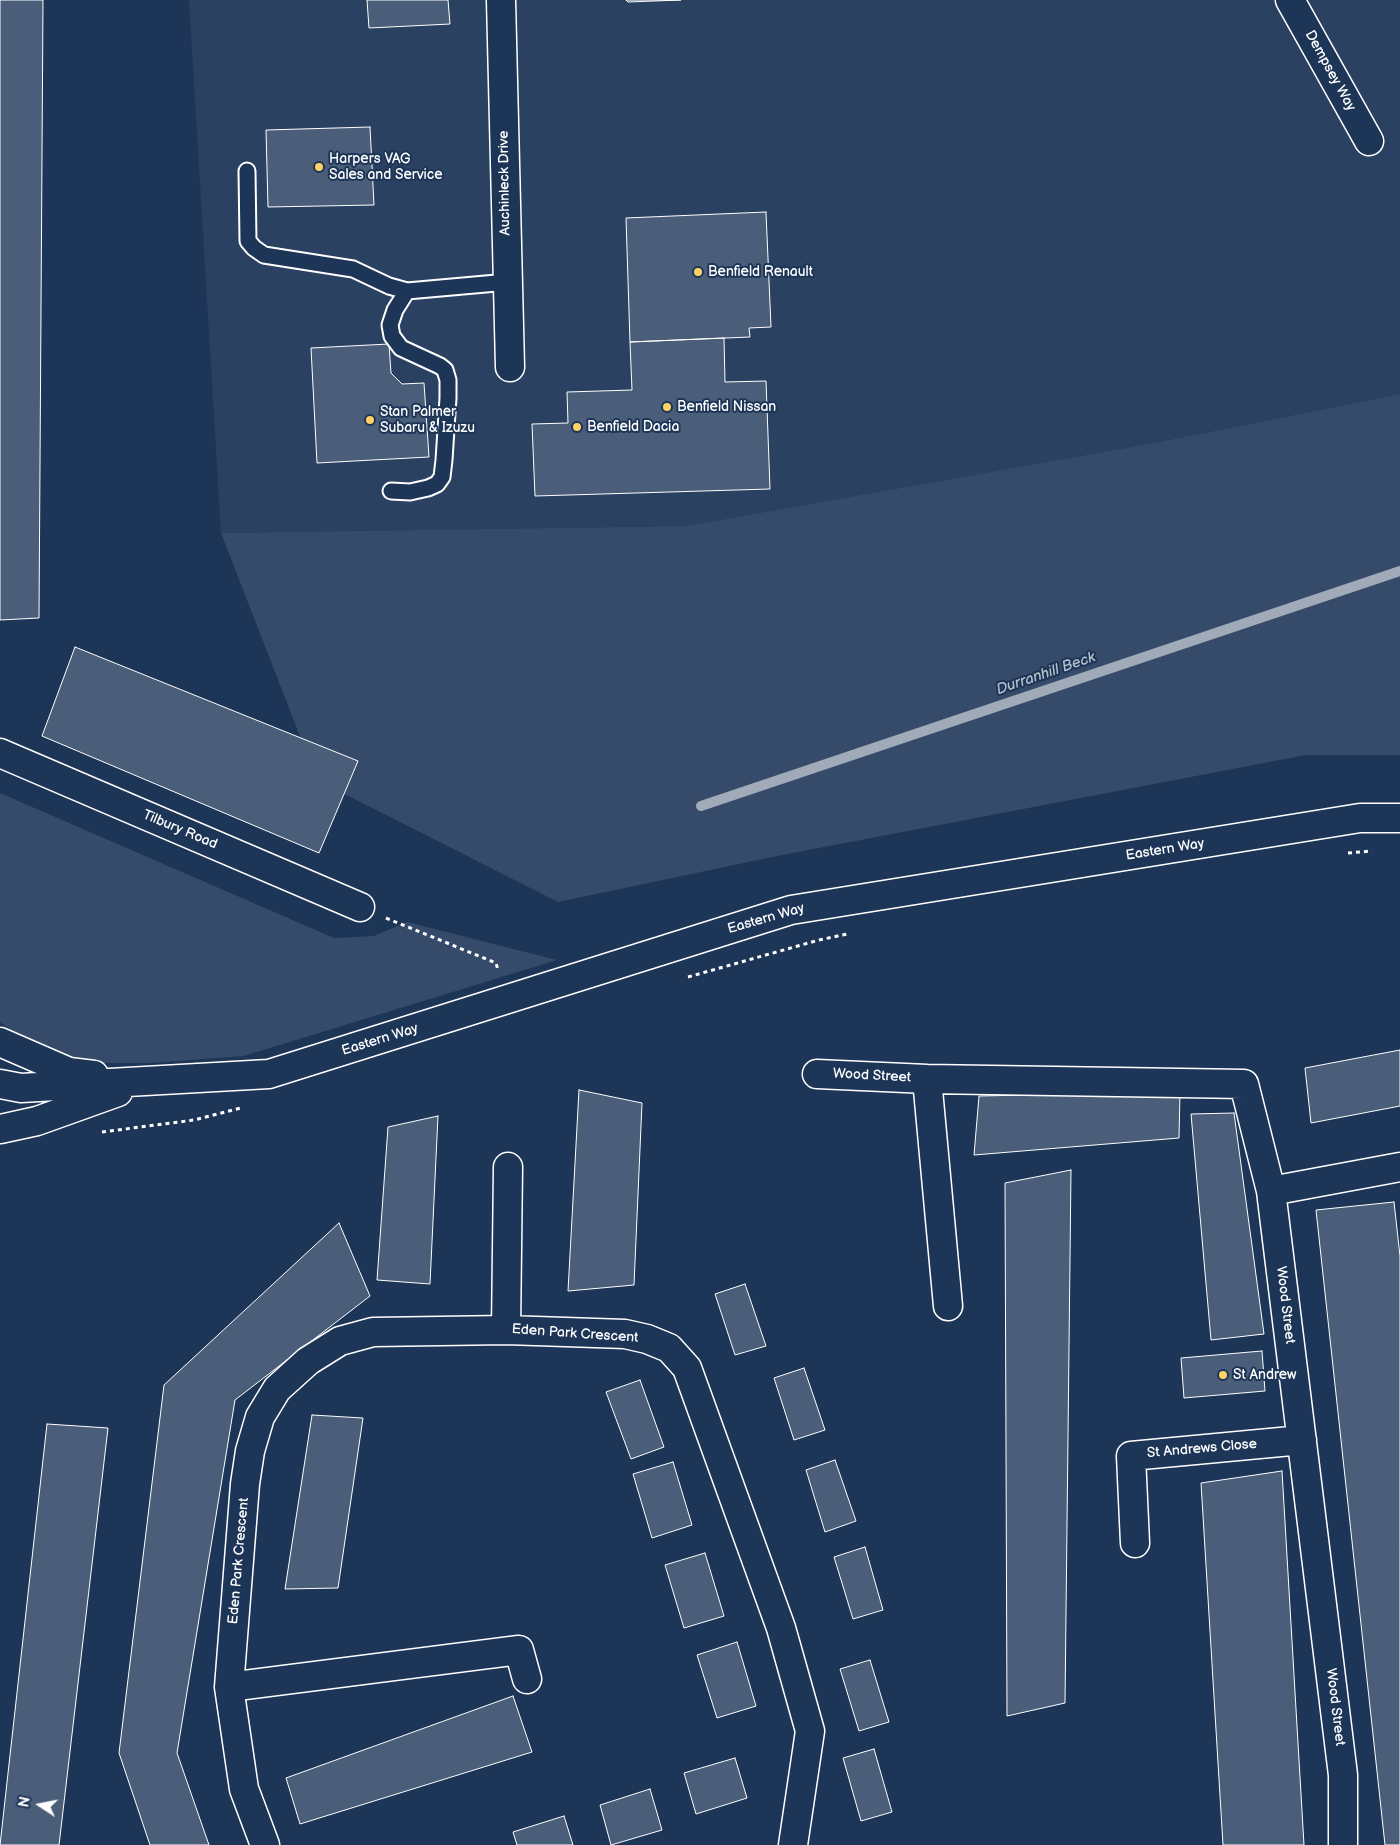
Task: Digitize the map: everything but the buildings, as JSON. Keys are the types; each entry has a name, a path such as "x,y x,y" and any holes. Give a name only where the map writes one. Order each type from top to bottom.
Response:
{"street":[{"name":"Auchinleck Drive","path":"501,0 510,367"},
{"name":"Dempsey Way","path":"1290,0 1369,141"},
{"name":"Tilbury Road","path":"0,753 360,908"},
{"name":"Eastern Way","path":"0,1084 20,1088 269,1074 791,910 1360,818 1400,818"},
{"name":"Eastern Way","path":"0,1042 69,1072 148,1081"},
{"name":"Wood Street","path":"817,1074 926,1079 1244,1084 1271,1191 1343,1775 1343,1845"},
{"name":"Wood Street","path":"926,1079 948,1306"},
{"name":"Eastern Way","path":"0,1129 37,1121 148,1081"},
{"path":"506,1330 508,1167"},
{"path":"1271,1191 1400,1167"},
{"name":"Eden Park Crescent","path":"265,1845 244,1789 229,1687 245,1484 250,1450 260,1417 277,1389 308,1361 340,1341 373,1332 506,1330 625,1334 647,1339 669,1348 687,1368 781,1628 810,1731 793,1845"},
{"name":"St Andrews Close","path":"1135,1544 1131,1456 1302,1440"},
{"path":"229,1687 519,1650 527,1679"}],"lane":[{"path":"247,171 248,241 264,255 353,269 389,286 407,291 508,282"},
{"path":"391,492 410,492 436,484 442,477 444,460 448,398 448,380 445,370 401,348 392,336 390,325 395,310 407,291"}],"path":[{"path":"1347,853 1376,850"},
{"path":"360,908 496,963"},
{"path":"687,977 819,940 848,934"},
{"path":"96,1133 194,1120 250,1106"}],"shaded area":[{"path":"189,0 1400,0 1400,394 1148,444 686,526 221,533"},
{"path":"1400,394 1400,755 1306,755 777,856 558,902 317,780 221,533 686,526 1148,444"},
{"path":"0,793 334,938 374,936 407,922 557,960 244,1056 151,1063 79,1063 37,1050 0,1022"}],"waterway":[{"name":"Durranhill Beck","path":"701,806 1400,571"}],"place":[{"name":"Harpers VAG Sales and Service","path":"319,167"},
{"name":"Benfield Renault","path":"698,272"},
{"name":"Benfield Nissan","path":"667,407"},
{"name":"Stan Palmer Subaru & Izuzu","path":"370,420"},
{"name":"Benfield Dacia","path":"577,427"},
{"name":"St Andrew","path":"1223,1375"}]}
